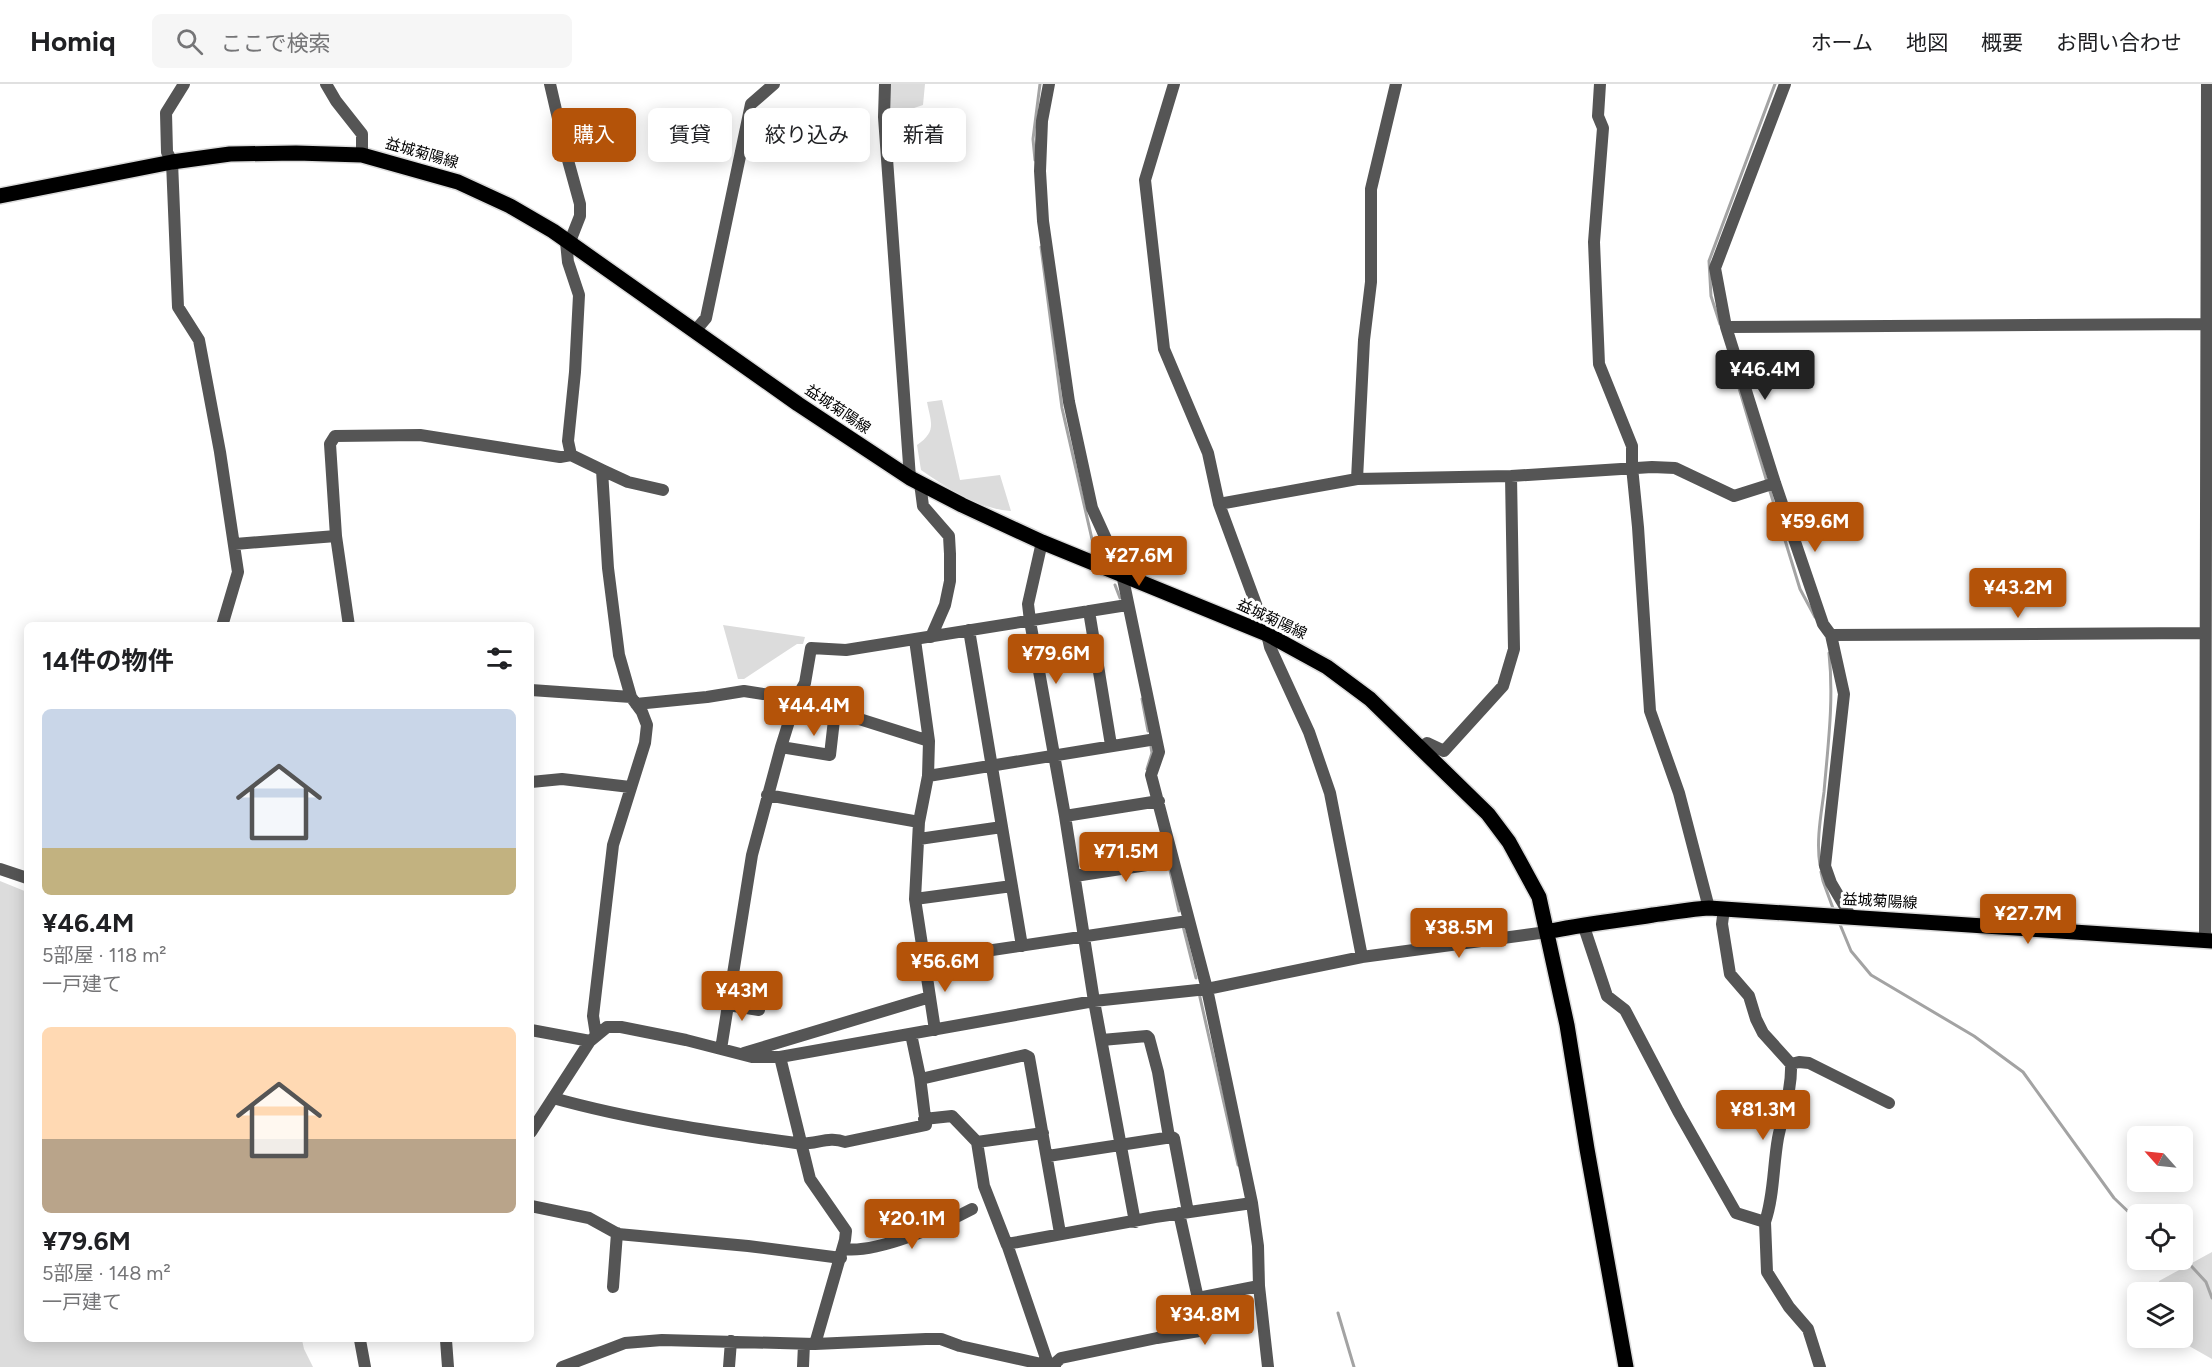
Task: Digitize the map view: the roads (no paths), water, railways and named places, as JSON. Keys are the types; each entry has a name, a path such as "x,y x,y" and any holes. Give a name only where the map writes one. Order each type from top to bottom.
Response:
{"main road":[{"name":"益城菊陽線","path":"0,196 172,162 257,152 362,155 458,182 510,206 553,231 798,404 915,481 1042,542 1268,634 1327,666 1351,684 1421,748 1488,814 1509,842 1539,897 1567,1024 1590,1170 1626,1367"},
{"name":"益城菊陽線","path":"1547,932 1583,924 1679,910 1716,909 2209,941"}],"street":[{"path":"184,84 166,113 167,152 172,162 178,307 199,340 234,544 238,572 223,622"},
{"path":"326,84 336,101 362,134 362,155"},
{"path":"550,84 580,204 580,216 568,243 568,262 579,295 568,441 571,455"},
{"path":"695,331 706,318 751,104 774,84"},
{"path":"885,84 884,117 915,481 922,506 949,536 950,581 945,605 931,637"},
{"path":"1049,84 1042,121 1040,171 1043,221 1069,402 1092,508 1122,574 1159,752 1151,775 1207,989 1252,1203 1268,1367"},
{"path":"1174,84 1145,180 1164,349 1208,453 1219,504 1268,634 1270,647 1309,732 1330,793 1362,957"},
{"path":"1357,479 1364,340 1371,282 1371,189 1396,84"},
{"path":"1600,84 1598,116 1603,128 1594,242 1599,364 1632,446 1650,711 1722,924 1730,974 1749,996 1763,1033 1791,1064 1787,1101 1778,1140 1769,1210 1765,1222 1767,1272 1789,1307 1808,1329 1820,1367"},
{"path":"1785,84 1715,268 1726,327 1770,485 1823,624 1831,634 1844,694 1825,866 1848,917"},
{"path":"2207,84 2209,575 2205,633 2209,941"},
{"path":"1726,327 2209,324"},
{"path":"348,622 336,536 330,444 335,436 420,435 560,457 571,455 628,482 663,490"},
{"path":"1219,504 1357,479 1511,477 1632,467 1674,468 1734,496 1770,485"},
{"path":"593,1038 593,1016 613,845 645,743 647,725 634,701 619,655 609,568 602,470"},
{"path":"1421,748 1427,743 1444,751 1503,686 1514,649 1511,477"},
{"path":"234,544 336,536"},
{"path":"1042,542 1028,604 1030,621 1065,816 1094,1001 1136,1222"},
{"path":"721,1049 752,855 781,747 796,699 805,683 811,648 846,650 1127,605"},
{"path":"1089,611 1111,746"},
{"path":"969,630 1022,946"},
{"path":"1831,634 2205,633"},
{"path":"915,640 929,741 928,776 919,822 915,900 935,1030"},
{"path":"534,690 634,701 707,697 744,691 796,699 929,741"},
{"path":"781,747 830,755 835,711"},
{"path":"928,776 1156,739"},
{"path":"534,782 562,779 630,787"},
{"path":"767,795 919,822"},
{"path":"1065,816 1159,801"},
{"path":"919,839 1002,827"},
{"path":"1075,876 1173,861"},
{"path":"0,869 24,877"},
{"path":"915,900 1012,886"},
{"path":"925,960 1188,921"},
{"path":"1583,924 1608,996 1625,1010 1678,1111 1736,1213 1765,1222"},
{"path":"534,1127 593,1038 607,1027 621,1027 686,1040 752,1057 780,1057 1094,1001 1207,989 1362,957 1547,932"},
{"path":"740,1054 930,997"},
{"path":"728,1005 759,1010"},
{"path":"534,1030 593,1038"},
{"path":"553,1098 610,1114 800,1144 835,1137 845,1142 926,1125 920,1077 911,1034"},
{"path":"1102,1040 1147,1036 1149,1038 1158,1072 1169,1137"},
{"path":"920,1077 925,1078 1025,1055 1029,1057 1060,1233"},
{"path":"780,1057 810,1179 846,1231 842,1254 809,1344 803,1367"},
{"path":"1791,1064 1809,1063 1890,1103"},
{"path":"924,1119 952,1116 977,1142 984,1186 1052,1366"},
{"path":"977,1142 1043,1133"},
{"path":"1048,1156 1174,1138 1183,1213 1204,1330 1061,1358 1052,1366"},
{"path":"1007,1245 1060,1233 1252,1203"},
{"path":"534,1207 589,1218 616,1233 842,1254 872,1249 952,1220 972,1209"},
{"path":"613,1287 616,1233"},
{"path":"1198,1298 1259,1286"},
{"path":"562,1367 625,1343 662,1340 809,1344 941,1340 1052,1366"},
{"path":"729,1367 731,1341"},
{"path":"360,1342 365,1367"},
{"path":"446,1342 448,1367"}],"waterway":[{"path":"1035,160 1033,139 1040,84"},
{"path":"1720,324 1711,296 1709,261 1775,84"},
{"path":"1041,247 1062,408 1094,548"},
{"path":"1739,388 1767,482"},
{"path":"1769,488 1800,589 1815,617"},
{"path":"1115,585 1120,598"},
{"path":"1820,865 1820,819 1831,705 1829,653"},
{"path":"1142,699 1148,731"},
{"path":"1147,769 1152,753 1151,747"},
{"path":"1169,866 1179,911"},
{"path":"1821,872 1834,911"},
{"path":"1839,922 1851,951 1871,975 1974,1036 2023,1072 2114,1198 2127,1210"},
{"path":"1183,926 1196,978"},
{"path":"1199,993 1238,1165"},
{"path":"2193,1268 2206,1282 2212,1298"},
{"path":"1338,1313 1354,1367"}]}
